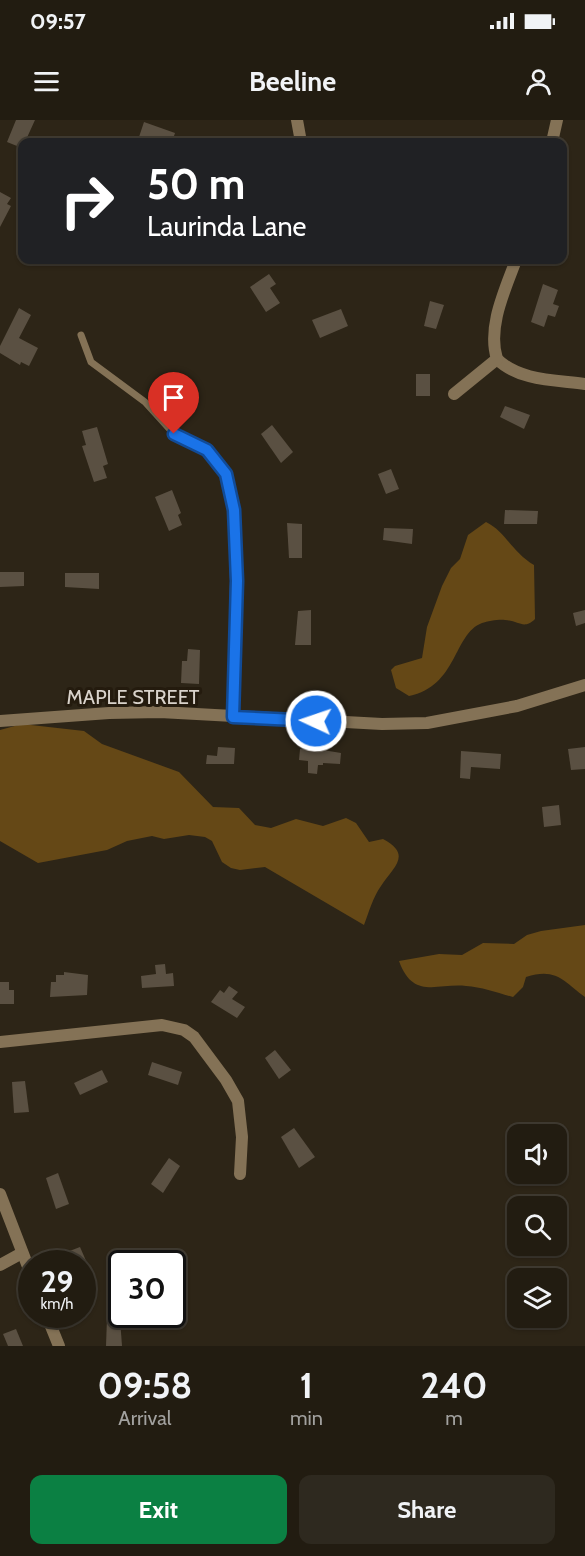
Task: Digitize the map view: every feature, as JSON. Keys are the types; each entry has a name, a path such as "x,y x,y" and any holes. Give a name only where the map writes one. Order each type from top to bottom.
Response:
{"street":[{"path":"297,120 300,138"},
{"path":"553,138 557,120"},
{"path":"515,264 496,321 494,347 497,359 505,367 519,373 585,384"},
{"path":"454,394 497,359"},
{"path":"174,434 207,450 226,474 234,510 237,581 233,717"},
{"name":"MAPLE STREET","path":"0,721 115,713 382,724 427,723 517,706 585,685"},
{"path":"0,1042 162,1025 184,1030 204,1047 238,1101 242,1137 240,1174"},
{"path":"0,1194 21,1250"},
{"path":"0,1265 18,1255"},
{"path":"51,1328 58,1346"}],"lane":[{"path":"81,335 91,362 145,402 174,434"}],"shaded area":[{"path":"486,522 534,565 535,619 528,624 503,620 482,623 465,638 437,682 409,696 396,688 391,670 395,666 422,658 427,627 442,586 451,568 460,559 468,535"},
{"path":"22,724 84,731 102,744 179,772 213,807 239,808 255,825 271,828 296,819 323,826 346,818 356,823 369,842 383,839 392,845 397,850 398,861 376,895 364,925 265,867 240,870 231,868 222,862 212,841 205,837 189,835 164,839 152,836 127,841 107,850 38,863 0,841 0,730"},
{"path":"585,925 585,997 565,981 545,974 526,977 523,987 513,997 472,987 427,987 411,981 399,961 439,954 462,955 483,943 514,944 527,935 541,931"}],"building":[{"path":"16,120 35,120 27,138 18,138 18,146 7,142"},
{"path":"144,122 175,133 173,138 139,138"},
{"path":"0,192 11,198 7,204 11,206 0,227"},
{"path":"269,274 276,284 270,288 280,303 266,312 250,287"},
{"path":"543,284 558,290 553,304 559,306 555,317 548,315 544,327 531,322"},
{"path":"430,301 444,305 436,329 424,326"},
{"path":"19,308 31,315 19,338 38,348 29,366 21,362 20,365 0,353 0,346"},
{"path":"341,309 348,326 320,338 312,320"},
{"path":"416,374 430,374 430,396 416,396"},
{"path":"505,406 530,415 524,429 500,417"},
{"path":"272,425 293,452 281,463 261,434"},
{"path":"97,427 108,464 103,466 107,478 94,482 82,446 86,445 82,431"},
{"path":"391,469 399,489 386,494 378,474"},
{"path":"172,490 181,513 178,515 182,525 169,531 155,497"},
{"path":"505,510 538,511 537,524 504,524"},
{"path":"287,523 302,524 302,558 289,558"},
{"path":"384,528 413,529 412,544 383,540"},
{"path":"0,572 24,572 24,586 0,587"},
{"path":"65,573 99,573 99,589 65,587"},
{"path":"311,610 311,645 295,645 298,611"},
{"path":"585,610 585,623 576,626 573,613"},
{"path":"188,649 200,650 199,684 181,683 182,661 187,661"},
{"path":"218,747 235,748 234,764 206,764 207,755 217,756"},
{"path":"585,747 585,769 571,770 568,749"},
{"path":"311,748 341,753 340,764 323,763 323,765 318,765 317,774 308,773 308,761 299,760 300,749 311,750"},
{"path":"461,751 501,754 500,769 471,767 470,779 460,778"},
{"path":"559,805 561,825 544,827 542,807"},
{"path":"165,964 166,974 173,973 174,986 142,988 141,976 156,974 155,965"},
{"path":"64,972 88,975 87,995 50,997 51,982 56,982 56,975 64,975"},
{"path":"0,982 9,982 9,990 14,990 14,1004 0,1004"},
{"path":"229,986 238,992 232,999 245,1007 237,1018 211,1002 220,990 224,993"},
{"path":"275,1050 291,1070 279,1079 265,1058"},
{"path":"152,1062 182,1072 178,1085 148,1075"},
{"path":"102,1070 108,1082 80,1095 74,1083"},
{"path":"25,1081 29,1112 14,1113 12,1082"},
{"path":"294,1128 315,1157 299,1168 281,1137"},
{"path":"169,1158 180,1166 163,1193 151,1184"},
{"path":"58,1173 69,1204 56,1209 46,1178"},
{"path":"108,1318 108,1328 121,1328 122,1346 106,1346"},
{"path":"16,1329 23,1346 8,1346 3,1334"}],"route":[{"path":"174,434 207,450 226,474 234,510 237,581 233,717 316,721"}]}
